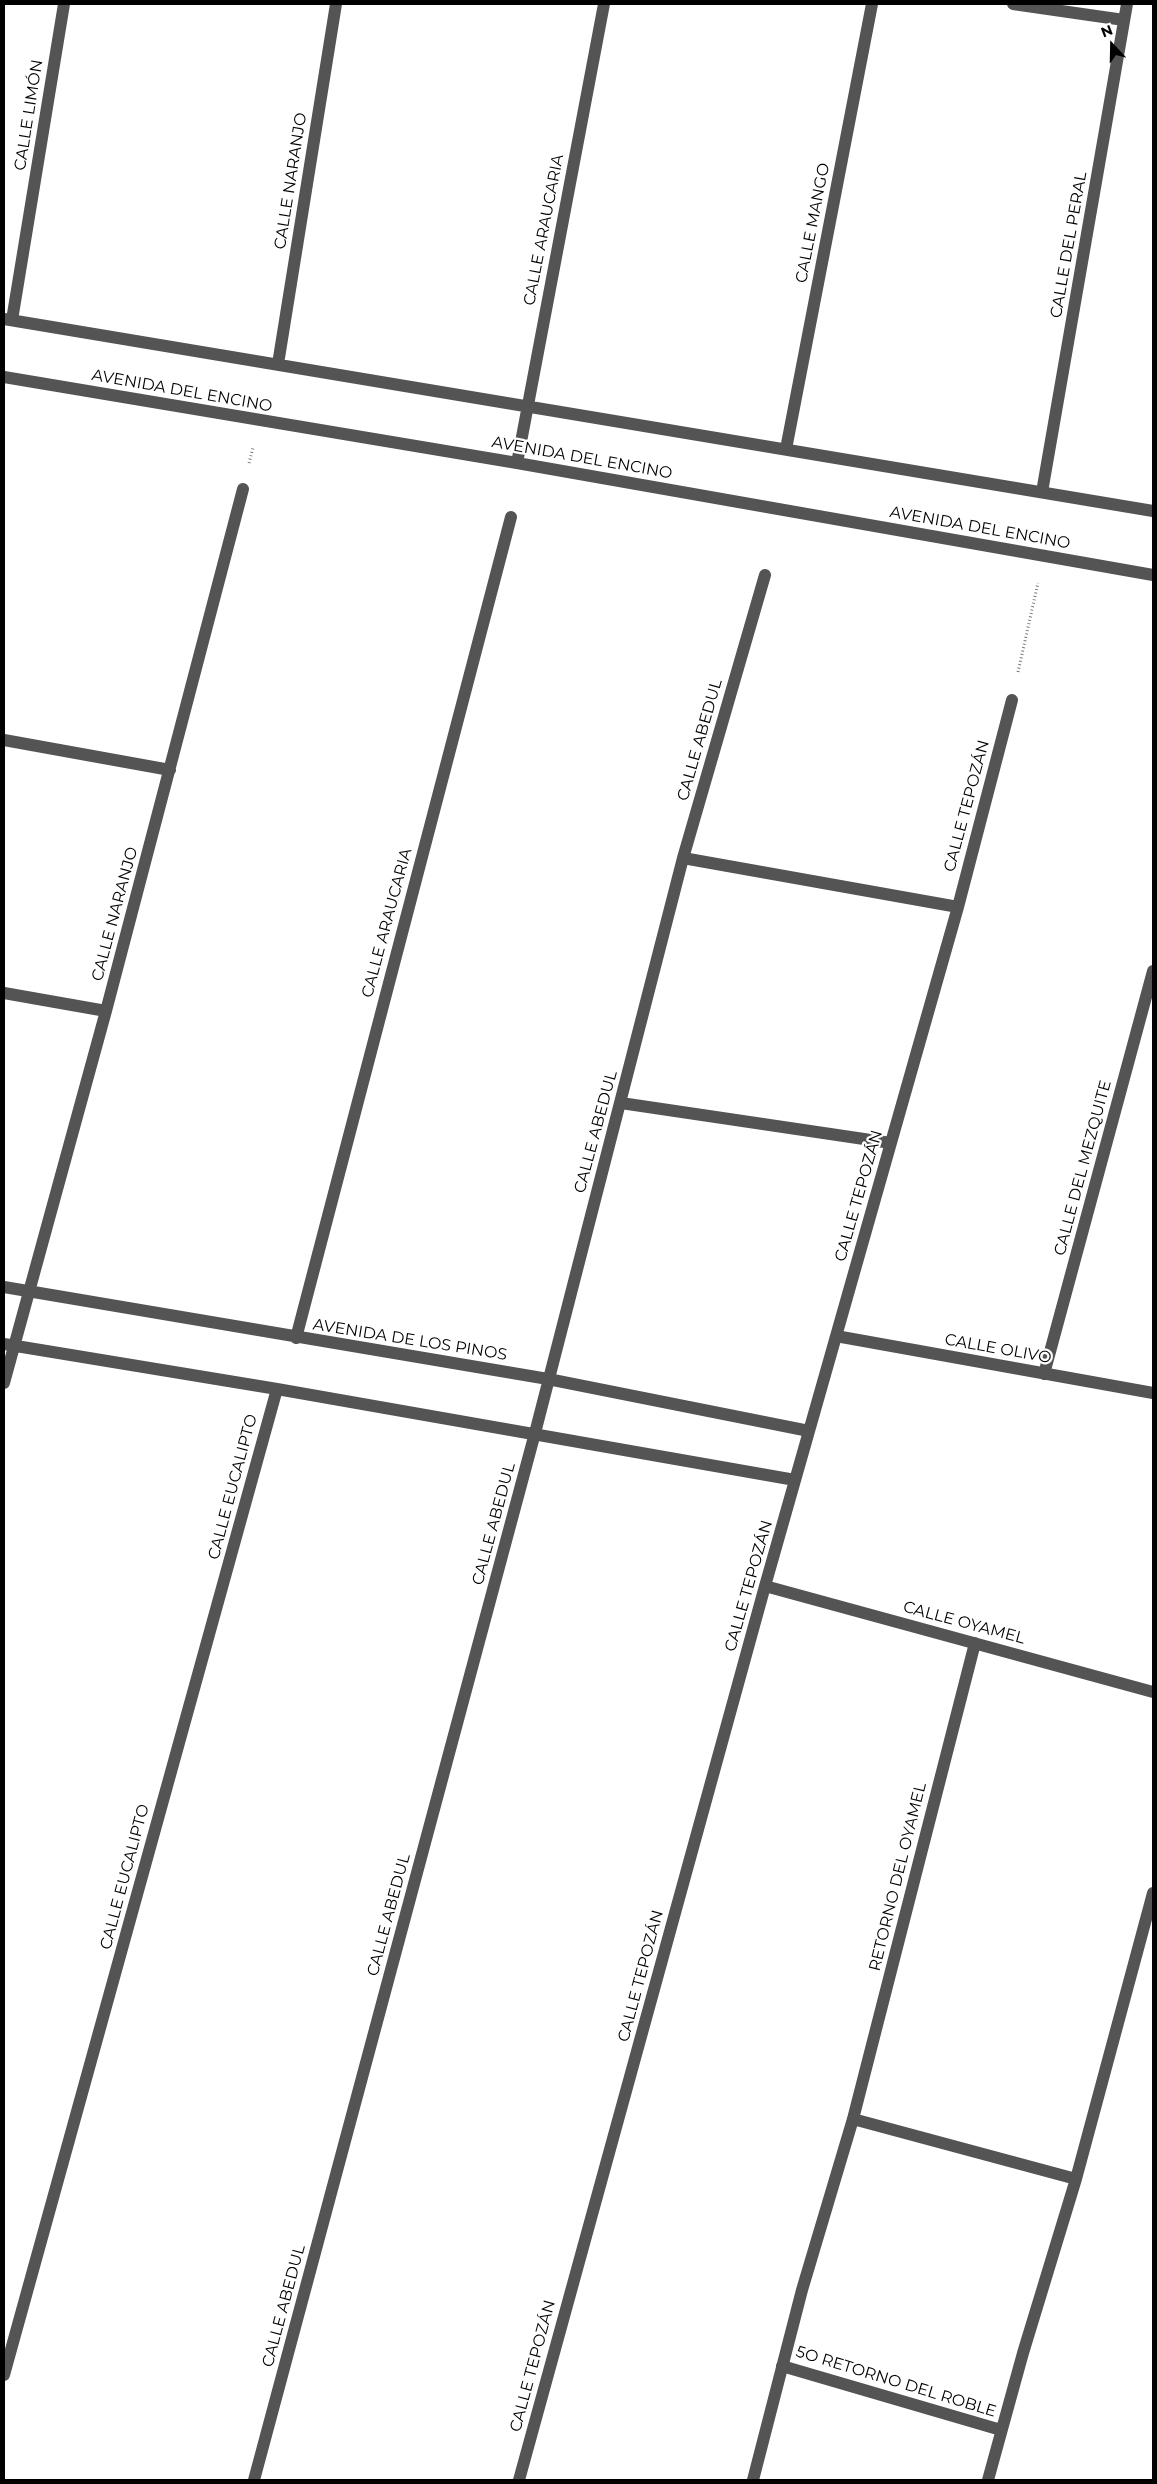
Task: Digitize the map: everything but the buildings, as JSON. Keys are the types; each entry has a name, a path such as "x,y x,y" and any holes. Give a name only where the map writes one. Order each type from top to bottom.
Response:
{"street":[{"name":"CALLE LIMÓN","path":"8,320 64,4"},
{"name":"CALLE NARANJO","path":"278,364 336,4"},
{"name":"CALLE ARAUCARIA","path":"517,463 604,4"},
{"name":"CALLE MANGO","path":"786,449 872,4"},
{"path":"1013,4 1124,20"},
{"name":"CALLE DEL PERAL","path":"1042,492 1127,4"},
{"path":"8,320 1153,511"},
{"name":"AVENIDA DEL ENCINO","path":"4,377 517,463 1153,575"},
{"name":"CALLE NARANJO","path":"4,1383 8,1345 28,1292 106,1011 243,490"},
{"name":"CALLE ARAUCARIA","path":"296,1338 510,518"},
{"name":"CALLE ABEDUL","path":"254,2480 535,1433 683,858 765,575"},
{"name":"CALLE TEPOZÁN","path":"519,2480 765,1586 958,907 1012,700"},
{"path":"4,740 170,770"},
{"path":"683,858 958,907"},
{"name":"CALLE DEL MEZQUITE","path":"1044,1374 1153,971"},
{"path":"4,993 106,1011"},
{"path":"621,1103 891,1143"},
{"name":"AVENIDA DE LOS PINOS","path":"4,1287 296,1338 548,1379 809,1431"},
{"name":"CALLE OLIVO","path":"836,1336 1153,1393"},
{"path":"8,1345 535,1433 795,1480"},
{"name":"CALLE EUCALIPTO","path":"4,2375 277,1389"},
{"name":"CALLE OYAMEL","path":"765,1586 1153,1692"},
{"name":"RETORNO DEL OYAMEL","path":"802,2290 853,2119 976,1644"},
{"path":"853,2119 1076,2179 1153,1893"},
{"name":"5O RETORNO DEL ROBLE","path":"988,2480 1023,2353 1076,2179"},
{"name":"5O RETORNO DEL ROBLE","path":"753,2480 802,2290"},
{"name":"5O RETORNO DEL ROBLE","path":"782,2366 1001,2430"}],"path":[{"path":"243,490 260,420"},
{"path":"1012,700 1044,556"}]}
